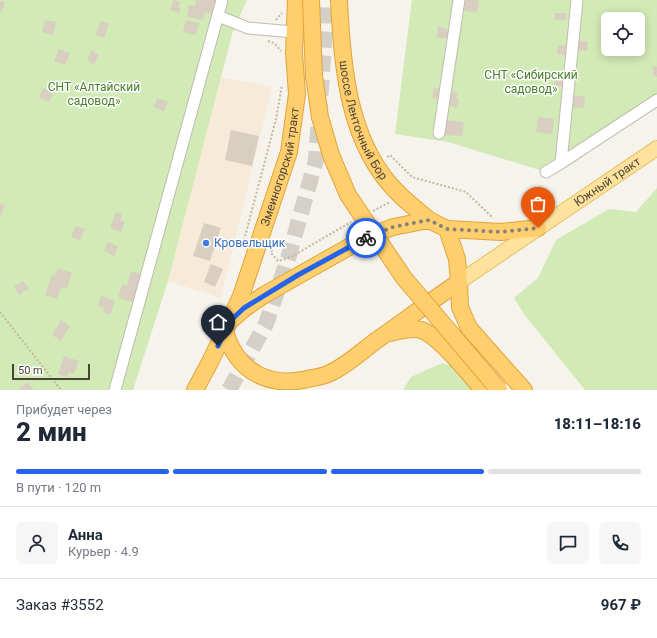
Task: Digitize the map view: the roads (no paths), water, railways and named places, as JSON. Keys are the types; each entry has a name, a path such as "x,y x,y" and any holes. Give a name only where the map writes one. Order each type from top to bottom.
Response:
{"highway":[{"path":"311,0 314,76 320,116 331,156 348,195 404,278 499,390"},
{"name":"шоссе Ленточный Бор","path":"339,0 347,89 361,135 375,164 398,194 429,220 447,229"},
{"name":"Змеиногорский тракт","path":"195,390 241,296 288,152 297,94 294,32 290,4"},
{"path":"330,374 303,381 284,381 269,379 256,374 236,358 229,347 227,327 244,308 351,245 393,227 429,220"},
{"path":"524,390 469,328 460,307 457,259 447,229 501,232 538,228"},
{"path":"307,390 458,282"},
{"path":"385,335 403,330 420,330 434,336 483,390"}],"main road":[{"name":"Южный тракт","path":"458,282 657,148"}],"lane":[{"path":"115,390 222,0"},
{"path":"439,133 459,0"},
{"path":"561,163 577,0"},
{"path":"218,16 248,28 294,32"},
{"path":"546,172 657,100"}],"tunnel":[{"path":"229,390 266,324 288,259 316,160 325,29 325,0"}],"place":[{"name":"Кровельщик","path":"206,243"}],"park label":[{"name":"СНТ «Сибирский садовод»","path":"531,82"},
{"name":"СНТ «Алтайский садовод»","path":"94,94"}]}
